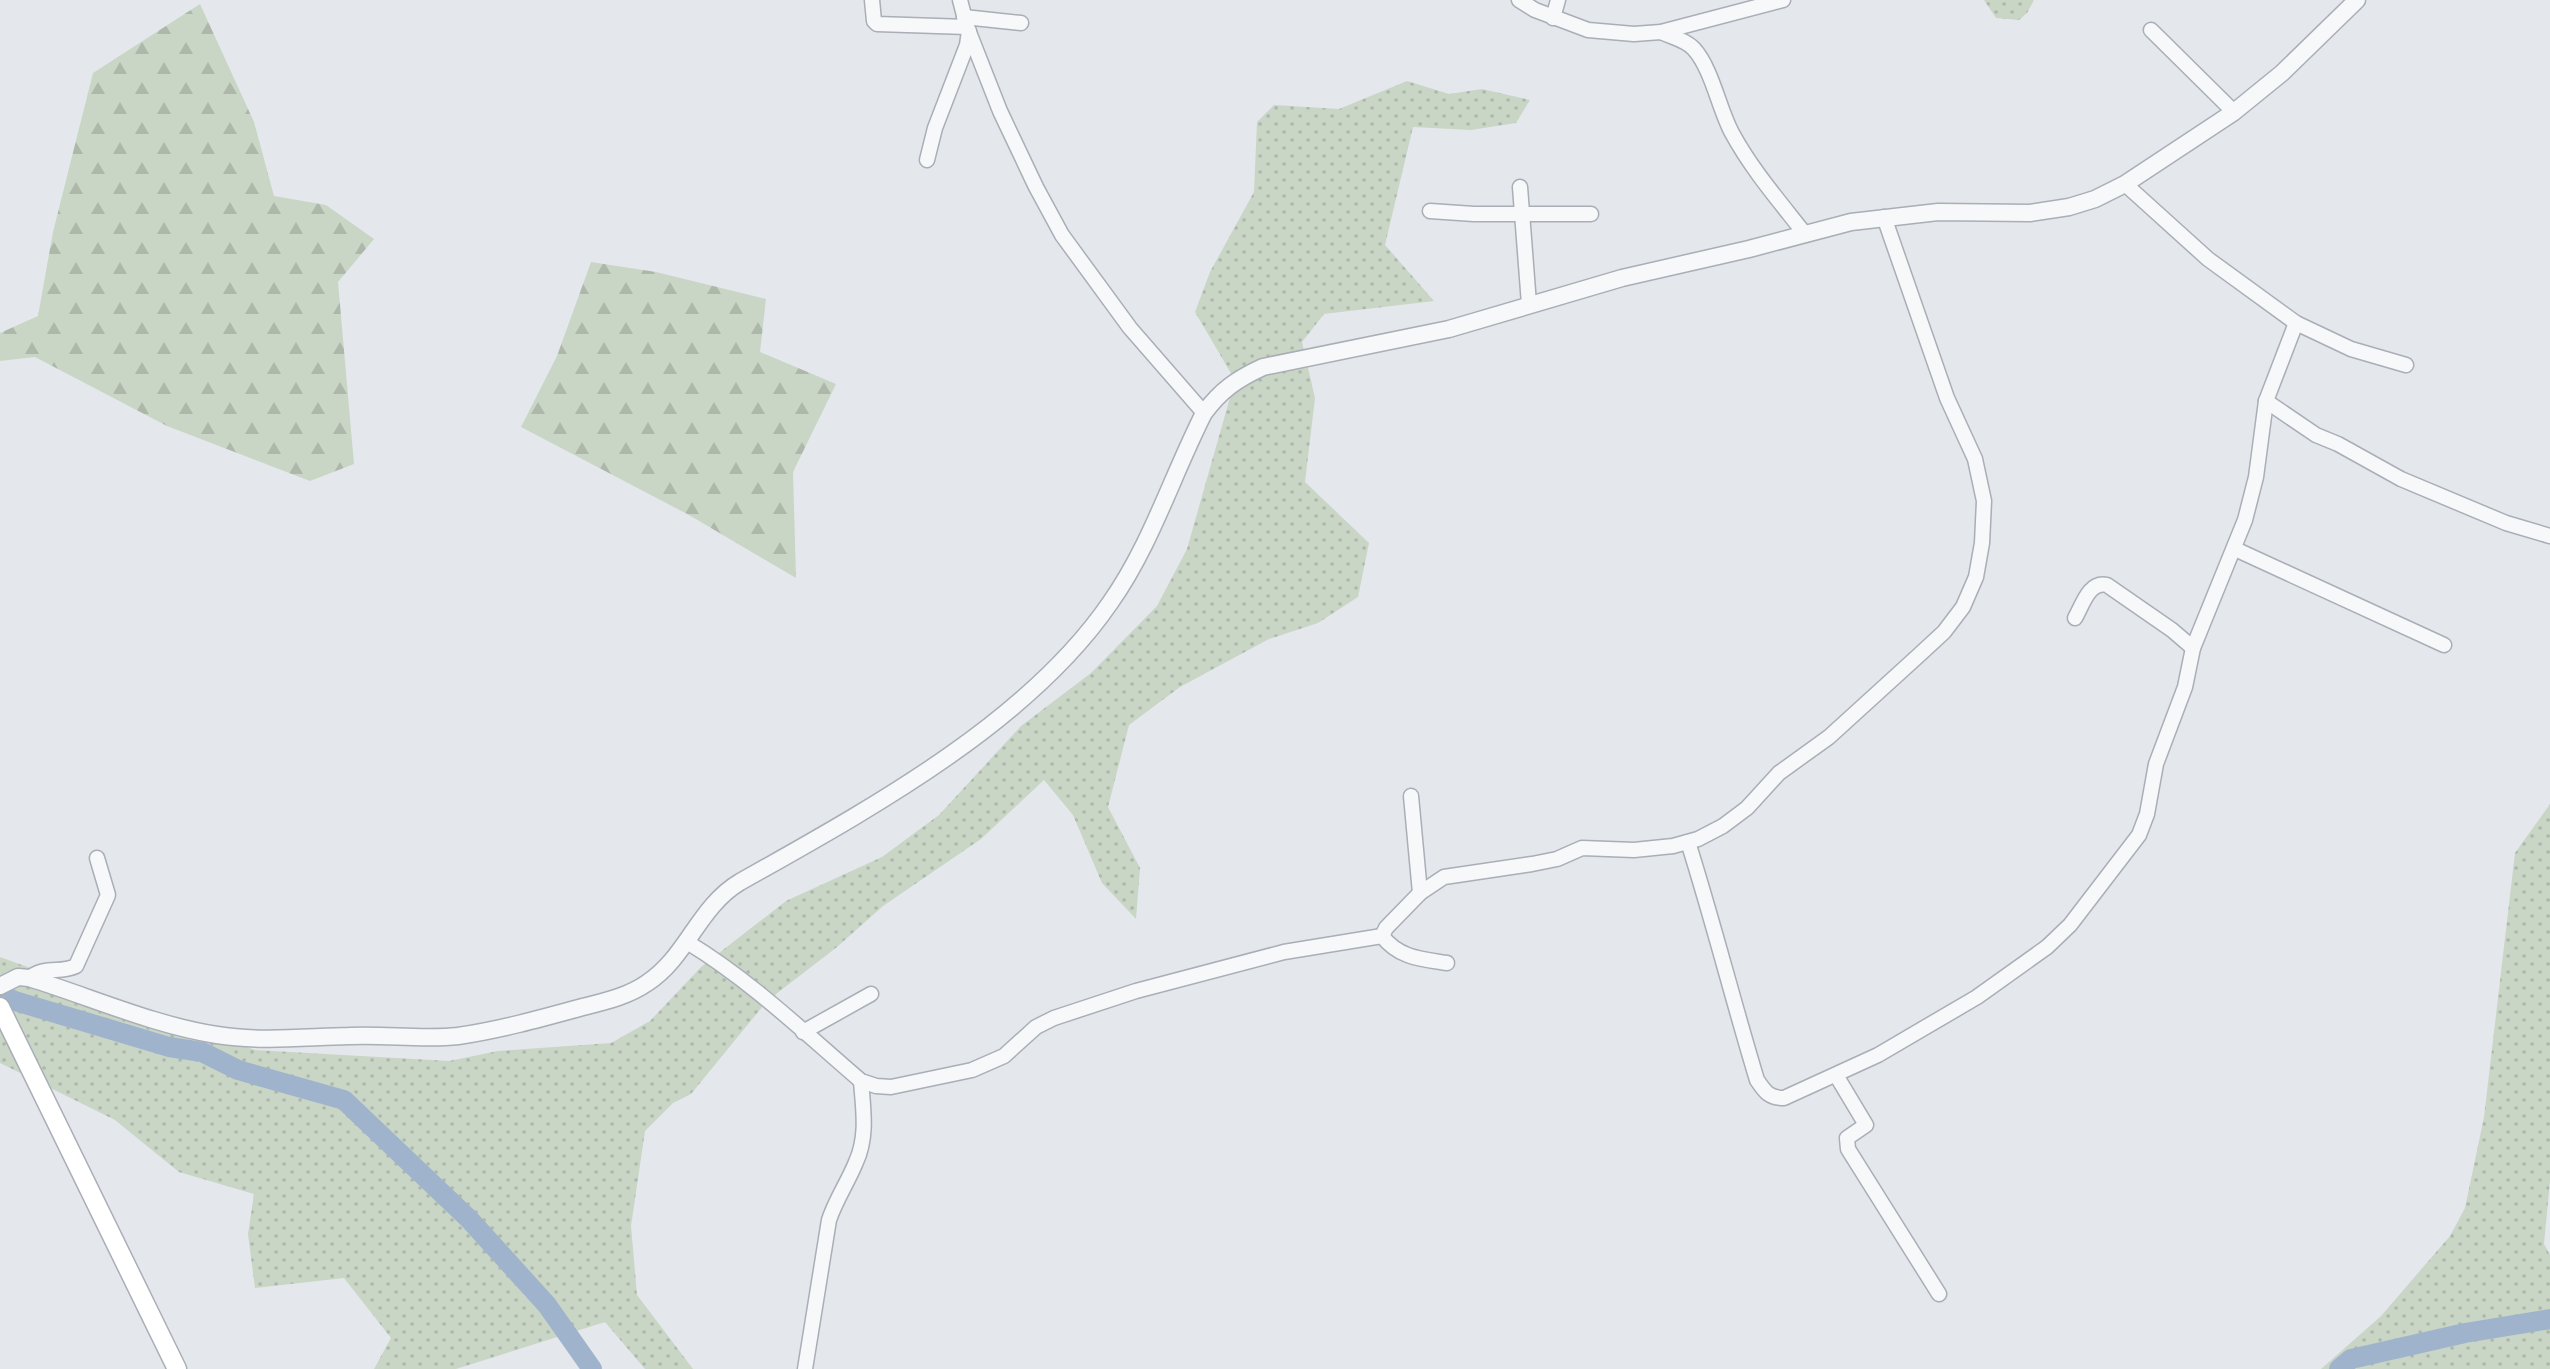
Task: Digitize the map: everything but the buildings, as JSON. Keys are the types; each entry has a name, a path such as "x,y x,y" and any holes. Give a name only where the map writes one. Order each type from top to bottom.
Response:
{"main road":[{"path":"0,1007 177,1369"}],"street":[{"path":"872,0 877,24 1021,23"},
{"path":"960,0 1000,111 1062,235 1160,365 1204,413"},
{"path":"1519,0 1553,18 1588,30 1634,34 1661,32 1783,0"},
{"path":"1553,18 1558,0"},
{"path":"0,986 18,977 29,978 213,1034 290,1040 348,1036 456,1036 621,997 649,982 687,942 716,899 913,779 1010,709 1082,641 1133,567 1204,413 1219,393 1235,380 1263,367 1423,335 1622,278 1851,222 1938,212 2009,214 2049,211 2095,199 2125,184 2234,112 2271,83 2357,0"},
{"path":"927,160 935,128 967,45 967,25"},
{"path":"2151,30 2234,112"},
{"path":"1661,32 1694,49 1731,131 1805,234"},
{"path":"2125,184 2208,259 2296,323 2351,349 2406,365"},
{"path":"1520,187 1529,304"},
{"path":"1430,211 1591,214"},
{"path":"1382,936 1420,893 1444,877 1557,859 1582,848 1634,850 1688,842 1723,826 1747,808 1779,773 1829,737 1918,656 1944,632 1963,607 1976,577 1982,543 1984,501 1975,459 1947,398 1884,217"},
{"path":"1688,842 1716,928 1723,970 1757,1080 1773,1098 1784,1098 1878,1055 1977,997 2047,947 2070,925 2121,861 2143,827 2156,764 2185,687 2193,648 2235,549 2256,477 2266,401 2296,323"},
{"path":"2266,401 2316,435 2401,479 2506,523 2550,536"},
{"path":"2235,549 2444,645"},
{"path":"2075,618 2093,587 2107,585 2193,648"},
{"path":"1411,796 1420,893"},
{"path":"29,978 43,969 76,966 108,895 97,858"},
{"path":"687,942 731,973 861,1081 891,1087 972,1070 1004,1056 1036,1027 1136,991 1284,952 1382,936"},
{"path":"1382,936 1397,952 1409,957 1447,963"},
{"path":"803,1032 871,994"},
{"path":"1836,1075 1866,1125 1847,1138 1848,1149 1939,1294"},
{"path":"805,1369 829,1220 862,1144 861,1081"}],"green space":[{"path":"1984,0 2034,0 2019,20 1996,18"},
{"path":"200,4 254,122 274,196 326,205 374,239 338,282 354,464 310,481 167,426 35,357 0,361 0,333 38,316 53,232 93,73"},
{"path":"1407,81 1449,94 1482,89 1530,100 1516,123 1471,130 1413,127 1385,245 1434,301 1324,314 1302,342 1315,398 1305,482 1369,543 1358,597 1318,623 1269,639 1180,687 1129,725 1108,807 1140,868 1136,919 1102,883 1073,815 1044,780 981,839 883,906 837,947 767,1001 691,1094 673,1103 645,1131 631,1226 637,1295 693,1369 645,1369 605,1322 456,1369 374,1369 391,1338 344,1278 255,1288 248,1234 254,1194 179,1172 115,1120 0,1063 0,957 255,1050 449,1061 498,1051 611,1043 650,1021 701,967 786,901 882,857 939,815 1021,726 1091,673 1157,606 1187,549 1235,380 1195,312 1210,272 1254,192 1257,122 1274,105 1339,109"},
{"path":"591,262 656,272 766,299 760,352 836,384 793,472 796,578 689,515 521,427 557,356"},
{"path":"2550,804 2550,1180 2544,1244 2550,1255 2550,1369 2321,1369 2381,1316 2450,1236 2465,1208 2484,1117 2515,853"}],"waterway":[{"path":"0,994 169,1047 202,1052 238,1070 344,1100 469,1219 547,1305 592,1369"},
{"path":"2339,1369 2351,1359 2465,1333 2550,1319"}]}
